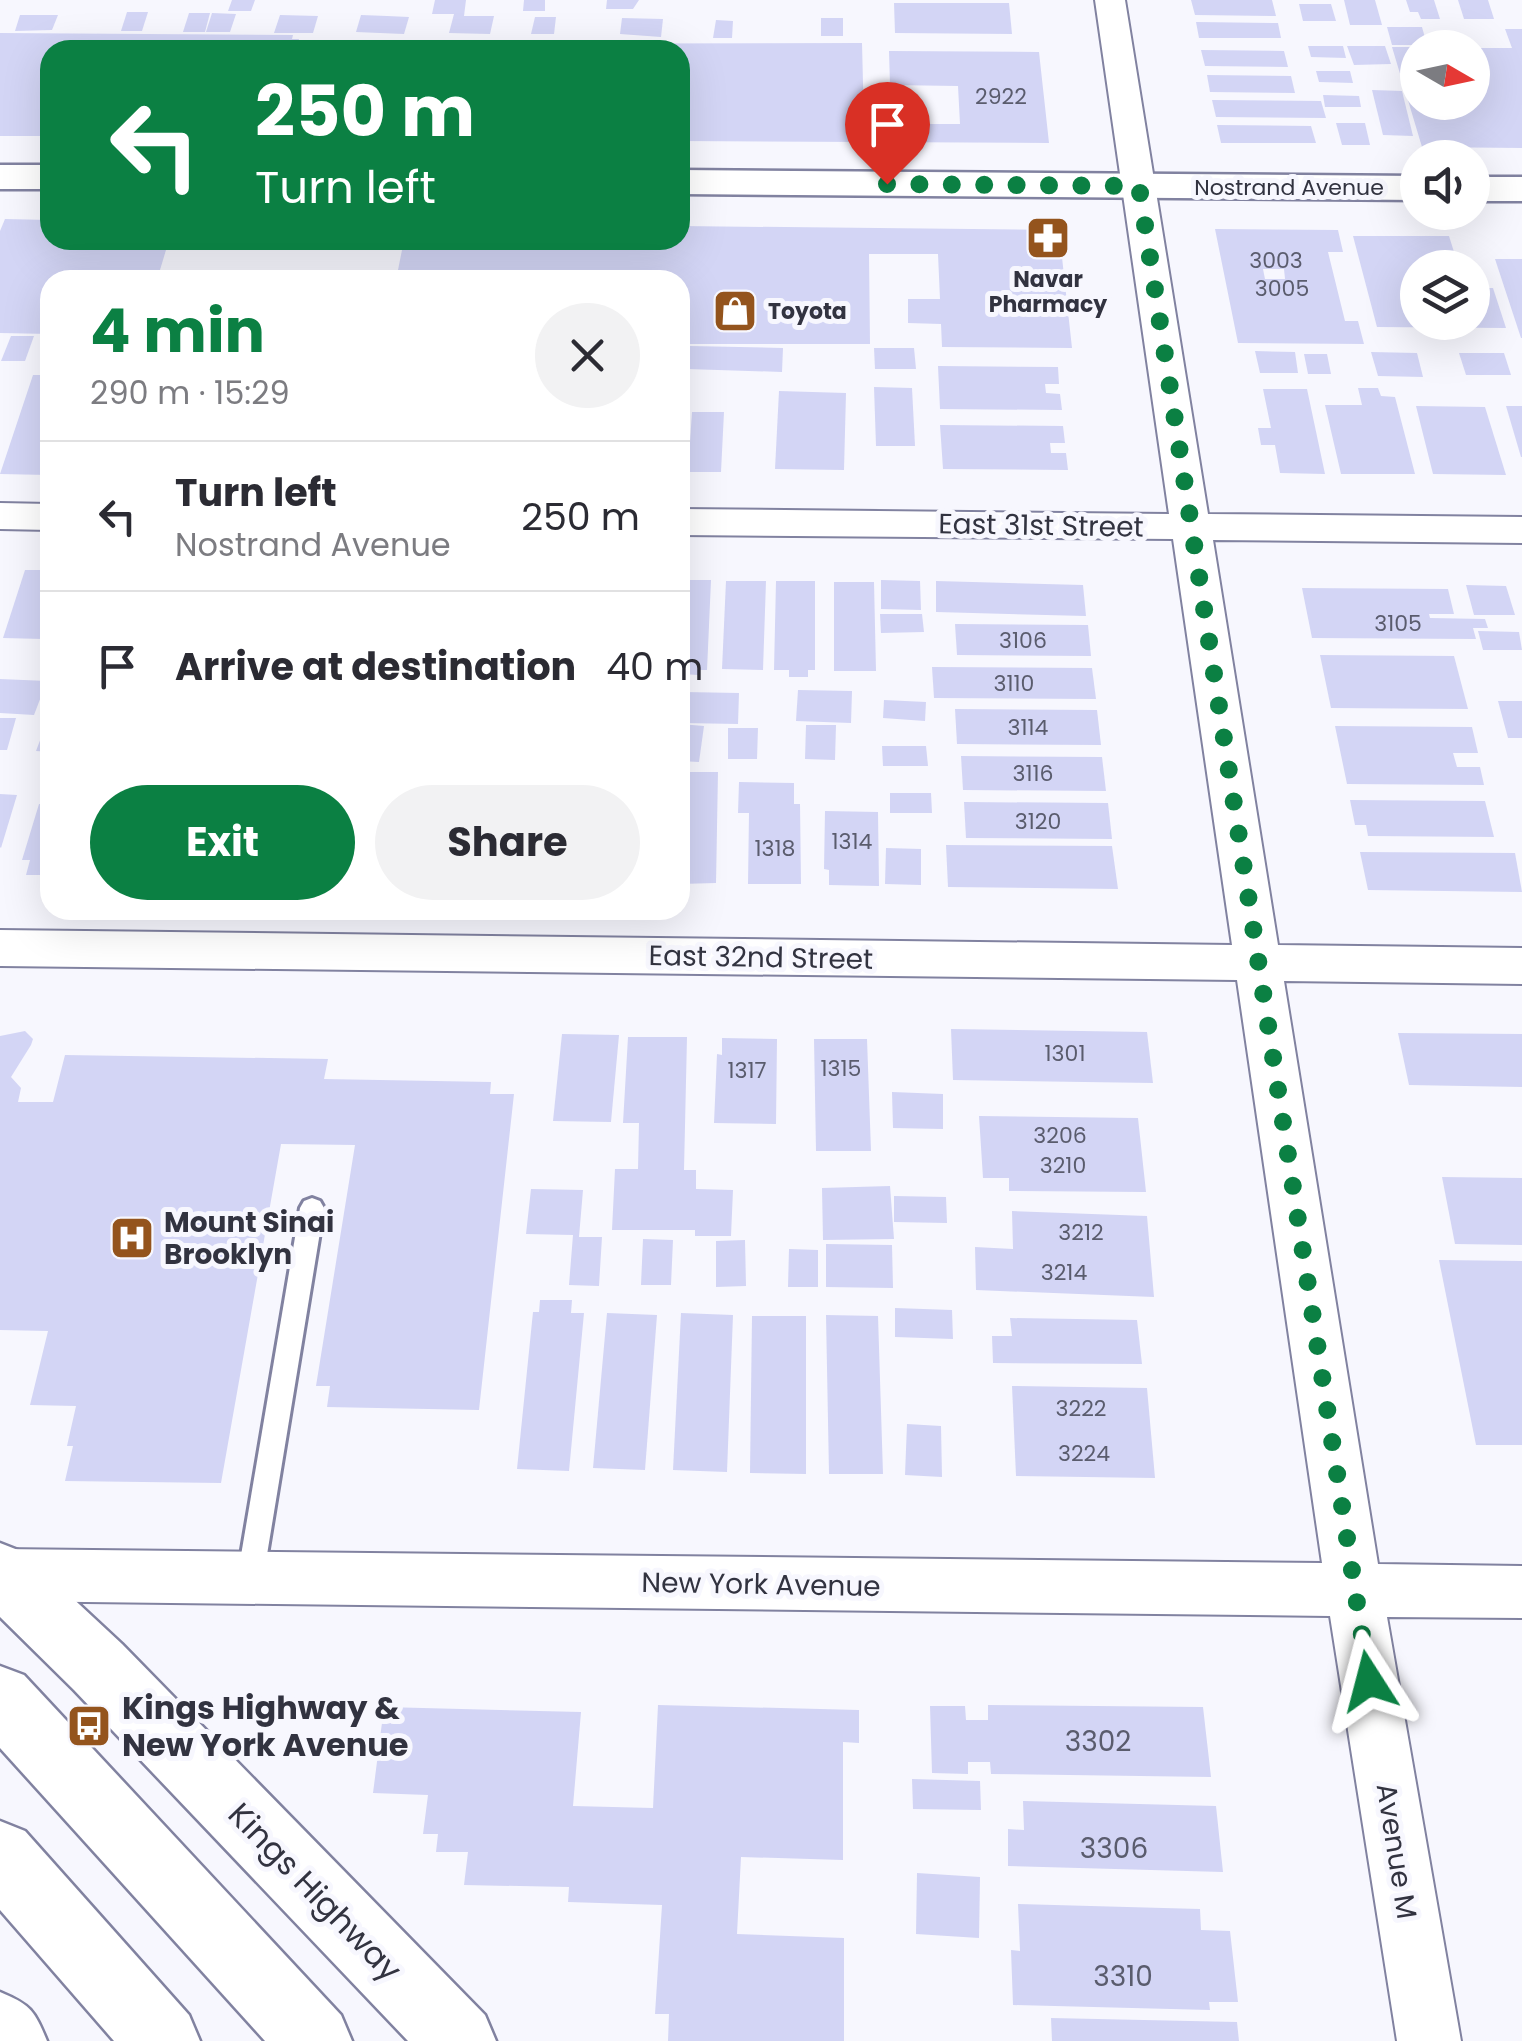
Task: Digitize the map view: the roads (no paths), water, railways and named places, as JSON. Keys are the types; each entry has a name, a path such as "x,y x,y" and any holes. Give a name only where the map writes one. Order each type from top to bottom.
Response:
{"main road":[{"path":"0,177 40,178"},
{"name":"Nostrand Avenue","path":"690,182 1400,188"},
{"path":"1490,189 1522,189"},
{"name":"Kings Highway","path":"0,1574 98,1667 460,2041"},
{"path":"0,1698 315,2041"},
{"path":"0,1856 163,2041"},
{"path":"0,2029 10,2041"}],"street":[{"name":"Avenue M","path":"1110,0 1354,1590 1429,2041"},
{"path":"0,516 40,517"},
{"name":"East 31st Street","path":"690,522 1522,530"},
{"name":"East 32nd Street","path":"0,948 1522,966"},
{"name":"New York Avenue","path":"0,1574 250,1580 1522,1592"}],"lane":[{"path":"250,1580 312,1208"}],"place":[{"name":"Navar Pharmacy","path":"1048,238"},
{"name":"Toyota","path":"735,311"},
{"name":"Mount Sinai Brooklyn","path":"132,1238"},
{"name":"Kings Highway & New York Avenue","path":"89,1726"}]}
